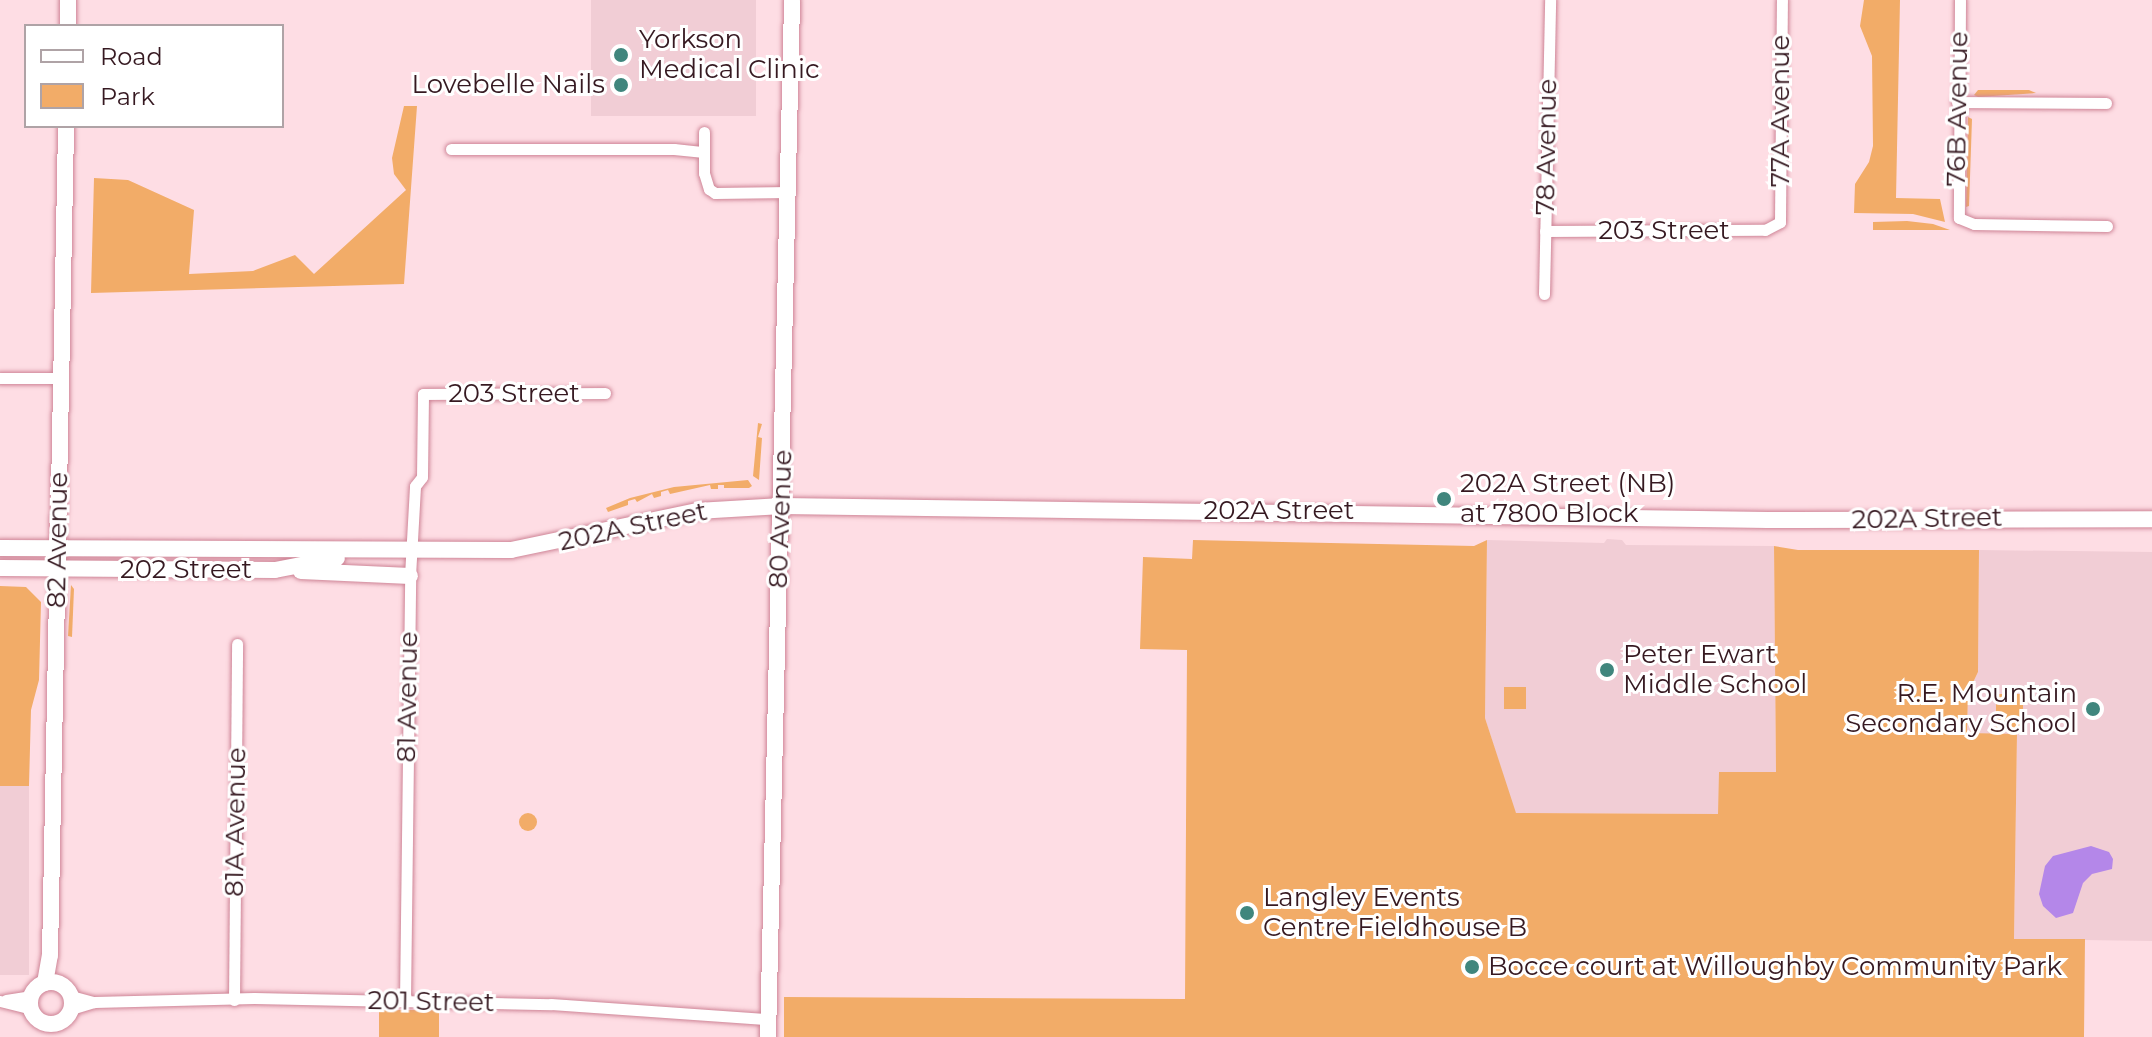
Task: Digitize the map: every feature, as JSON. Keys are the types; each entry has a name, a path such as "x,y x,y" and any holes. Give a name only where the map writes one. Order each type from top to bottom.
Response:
{"main road":[{"path":"68,0 68,24"},
{"name":"80 Avenue","path":"768,1037 771,785 782,506 792,0"},
{"name":"82 Avenue","path":"52,983 50,955 66,128"},
{"name":"202A Street","path":"411,551 533,548 671,515 782,506 1768,520 2152,519"},
{"name":"202 Street","path":"0,548 411,551"},
{"name":"202 Street","path":"0,568 275,570 369,551"},
{"path":"275,570 410,576"},
{"path":"52,983 65,1016 37,1016 52,983"}],"street":[{"name":"78 Avenue","path":"1544,294 1550,0"},
{"name":"77A Avenue","path":"1780,222 1782,0"},
{"name":"76B Avenue","path":"1960,0 1957,102 1959,218 1974,224 2107,226"},
{"path":"1957,102 2106,103"},
{"path":"704,132 704,173 709,189 715,193 789,192"},
{"path":"451,149 674,149 704,152"},
{"name":"203 Street","path":"1545,231 1765,230 1780,222"},
{"path":"0,378 60,378"},
{"name":"203 Street","path":"423,394 605,393"},
{"name":"81 Avenue","path":"405,1002 410,576 415,486 422,477 423,394"},
{"name":"81A Avenue","path":"234,1000 237,644"},
{"name":"201 Street","path":"65,1016 94,1002 234,1000 551,1004 768,1019"},
{"path":"1,1001 37,1016"}],"shaded area":[{"path":"591,0 756,0 756,116 591,116"},
{"path":"1607,539 1622,540 1626,545 1774,546 1776,772 1718,814 1515,813 1485,718 1487,540 1604,543"},
{"path":"1979,550 2152,552 2152,941 2014,939 2017,734 1967,734 1968,693 1978,672"},
{"path":"0,786 29,786 29,975 0,975"},
{"path":"2091,846 2109,852 2113,859 2112,869 2092,874 2083,883 2073,913 2056,918 2043,906 2039,894 2045,866 2053,856"}],"green space":[{"path":"1864,0 1900,0 1896,198 1940,199 1945,222 1913,214 1854,213 1855,184 1869,162 1873,146 1872,56 1860,26"},
{"path":"1978,90 2029,90 2036,93 1978,97 1974,95"},
{"path":"404,106 417,106 404,284 91,293 94,178 128,180 194,210 189,274 253,271 295,255 314,274 406,190 394,174 392,158"},
{"path":"1968,117 1972,119 1969,206 1966,207"},
{"path":"1907,221 1950,230 1873,230 1873,222"},
{"path":"758,423 762,424 758,437 762,438 759,480 753,476"},
{"path":"748,480 752,486 749,488 724,488 724,485 718,485 718,489 711,489 710,485 670,494 668,490 654,498 652,494 637,502 635,499 628,501 628,505 608,512 606,508 630,498 674,487"},
{"path":"1193,540 1474,546 1487,540 1485,718 1516,813 1718,814 1719,772 1776,772 1774,546 1798,550 1979,550 1978,672 1968,693 1967,733 2017,734 2014,939 2085,939 2084,1037 784,1037 784,997 1185,999 1187,650 1140,649 1143,557 1192,559"},
{"path":"71,585 74,589 72,637 68,636"},
{"path":"0,586 26,587 41,602 39,680 31,710 29,786 0,786"},
{"path":"1504,687 1526,687 1526,709 1504,709"},
{"path":"1996,694 2023,694 2023,729 1996,729"},
{"path":"524,813 532,813 537,822 535,829 524,831 519,826 519,818"},
{"path":"379,1010 439,1010 439,1037 379,1037"}],"place":[{"name":"Yorkson Medical Clinic","path":"621,55"},
{"name":"Lovebelle Nails","path":"621,85"},
{"name":"202A Street (NB) at 7800 Block","path":"1444,499"},
{"name":"Peter Ewart Middle School","path":"1607,670"},
{"name":"R.E. Mountain Secondary School","path":"2093,709"},
{"name":"Langley Events Centre Fieldhouse B","path":"1247,913"},
{"name":"Bocce court at Willoughby Community Park","path":"1472,967"}]}
